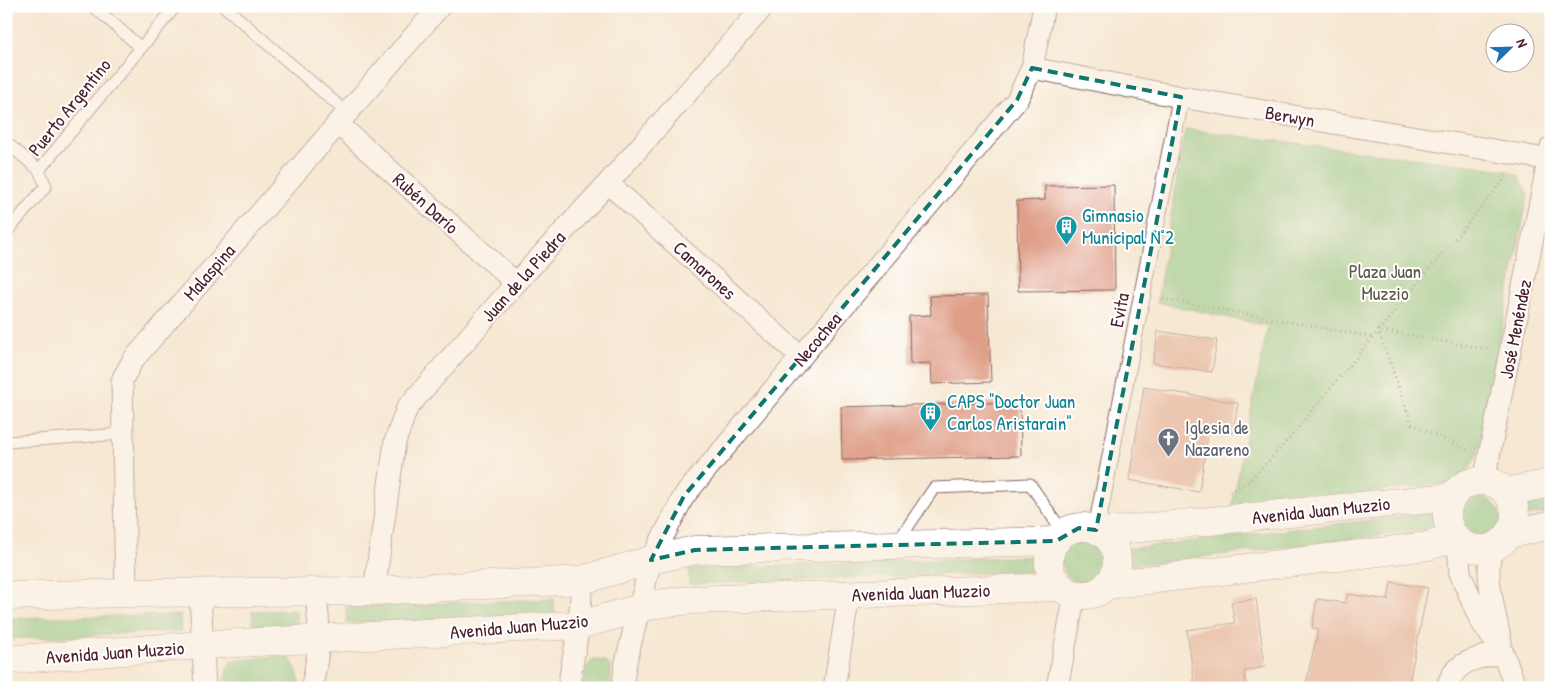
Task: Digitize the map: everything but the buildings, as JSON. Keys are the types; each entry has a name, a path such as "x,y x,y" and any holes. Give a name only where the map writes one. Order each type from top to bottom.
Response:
{"main road":[{"path":"1551,483 1493,478 1476,481 1466,484 1457,490 1447,510 1447,521 1451,532 1457,539 1468,546 1479,549 1490,548 1505,538 1551,525"},
{"path":"1493,478 1512,502 1515,513 1514,524 1505,538"},
{"name":"Avenida Juan Muzzio","path":"1098,531 1452,497"},
{"path":"6,596 374,591 582,580 650,560 695,550 896,545 1060,537 1079,528 1098,531 1115,548 1116,571 1108,585"},
{"path":"1060,537 1053,546 1050,568 1054,578 1068,590 1081,595 1093,594 1108,585 1428,546 1457,539"},
{"name":"Avenida Juan Muzzio","path":"6,660 202,645 579,625 656,604 691,600 1068,590"}],"street":[{"name":"Malaspina","path":"126,593 122,380 133,360 440,6"},
{"name":"Juan de la Piedra","path":"374,591 395,442 407,408 516,282 608,183 764,6"},
{"name":"Necochea","path":"622,688 650,560 684,496 1017,100 1032,68 1044,6"},
{"name":"Berwyn","path":"1032,68 1181,97 1524,156 1550,155"},
{"name":"Evita","path":"1098,531 1181,97"},
{"name":"Rubén Darío","path":"342,118 516,282"},
{"name":"José Menéndez","path":"1493,478 1510,353 1550,155"},
{"name":"Camarones","path":"608,183 801,357"},
{"path":"1505,538 1491,551 1488,563 1492,598 1503,653 1516,688"},
{"path":"1457,539 1460,573 1480,620 1503,653"},
{"path":"568,688 579,625 582,580"},
{"path":"1057,688 1068,590"},
{"path":"312,688 320,640 316,592"},
{"path":"200,593 205,688"},
{"path":"834,688 849,595"},
{"path":"1447,688 1458,667 1477,658 1503,653"}],"lane":[{"path":"93,6 141,48"},
{"name":"Puerto Argentino","path":"6,234 46,186 39,170 176,6"},
{"name":"Rubén Darío","path":"224,6 342,118"},
{"path":"6,142 39,170"},
{"path":"6,442 123,434"},
{"path":"896,545 934,488 1030,484 1060,537"}],"path":[{"path":"1228,493 1248,482 1281,448 1524,156"},
{"path":"1142,295 1373,337"},
{"path":"1378,330 1510,353"},
{"path":"1378,330 1412,424 1493,478"}],"highlighted area":[{"path":"1032,68 1181,97 1096,530 1079,528 1056,541 695,550 651,560 684,496 1017,100"}],"green space":[{"name":"Plaza Juan Muzzio","path":"1185,129 1506,170 1519,176 1528,195 1478,452 1469,470 1459,480 1454,483 1232,506 1268,326 1157,302"},
{"path":"1551,496 1551,511 1522,517 1519,502"},
{"path":"1480,498 1494,504 1500,518 1494,532 1480,538 1466,532 1460,518 1466,504"},
{"path":"1439,512 1441,528 1126,566 1125,549"},
{"path":"1086,542 1093,545 1099,551 1102,562 1101,570 1093,579 1086,582 1078,582 1071,579 1063,570 1062,558 1065,551 1074,543"},
{"path":"1043,556 1043,571 689,584 689,569"},
{"path":"554,599 555,614 347,623 346,607"},
{"path":"296,610 297,625 253,627 252,611"},
{"path":"180,615 181,631 6,639 6,618"},
{"path":"288,656 291,660 298,675 299,688 223,688 227,668 232,661"},
{"path":"593,660 600,660 609,664 611,677 609,688 582,688 586,669"}],"place":[{"name":"Gimnasio Municipal N°2","path":"1066,245"},
{"name":"CAPS \"Doctor Juan Carlos Aristarain\"","path":"931,431"},
{"name":"Iglesia de Nazareno","path":"1169,457"}]}
